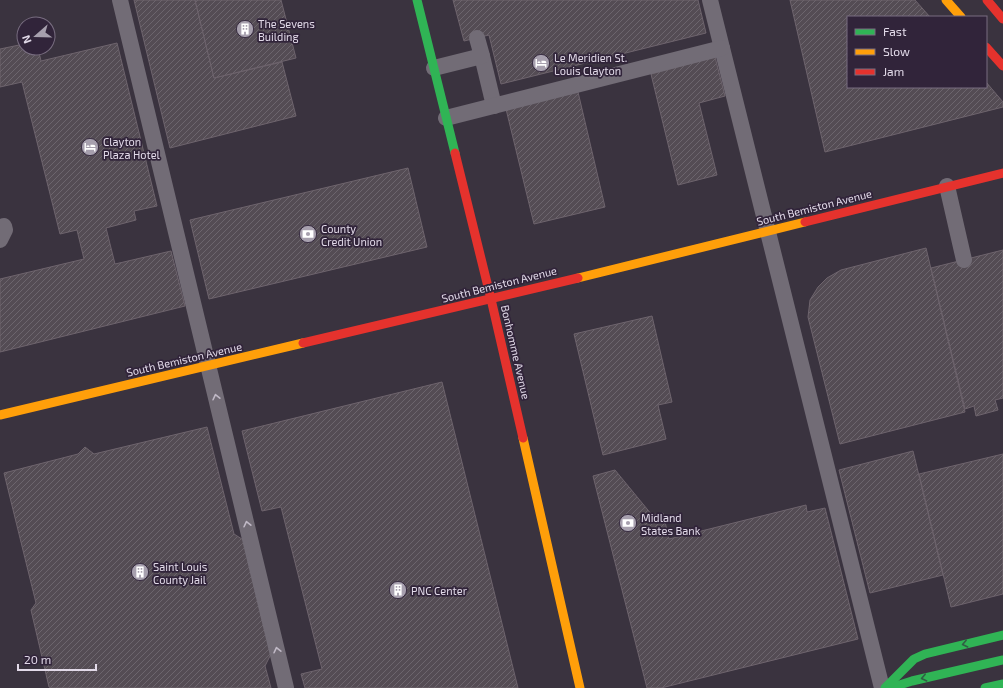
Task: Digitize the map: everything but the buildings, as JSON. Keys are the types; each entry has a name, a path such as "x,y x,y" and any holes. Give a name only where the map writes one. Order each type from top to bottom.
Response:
{"main road":[{"name":"Bonhomme Avenue","path":"417,0 491,299 580,688"},
{"path":"946,0 960,16"},
{"path":"987,0 1003,19"},
{"path":"987,47 1003,66"},
{"name":"South Bemiston Avenue","path":"0,415 491,299 1003,173"},
{"path":"885,688 914,659 924,654 1003,635"},
{"path":"890,688 912,681 1003,660"},
{"path":"985,688 1003,684"}],"lane":[{"path":"120,0 286,688"},
{"path":"710,0 882,688"},
{"path":"477,38 494,106"},
{"path":"446,118 722,48"},
{"path":"434,68 482,56"},
{"path":"947,186 964,260"}],"traffic: fast":[{"path":"417,0 455,153"},
{"path":"885,688 914,659 925,654 1003,635"},
{"path":"890,688 912,681 1003,660"},
{"path":"985,688 1003,684"}],"traffic: slow":[{"path":"946,0 960,16"},
{"path":"578,278 805,222"},
{"path":"0,415 303,343"},
{"path":"523,438 580,688"}],"traffic: jam":[{"path":"987,0 1003,19"},
{"path":"987,48 1003,66"},
{"path":"455,153 523,438"},
{"path":"805,222 1003,173"},
{"path":"303,343 578,278"}],"place":[{"name":"The Sevens Building","path":"245,29"},
{"name":"Le Meridien St. Louis Clayton","path":"541,63"},
{"name":"Clayton Plaza Hotel","path":"90,147"},
{"name":"County Credit Union","path":"308,234"},
{"name":"Midland States Bank","path":"628,523"},
{"name":"Saint Louis County Jail","path":"140,572"},
{"name":"PNC Center","path":"398,590"}]}
